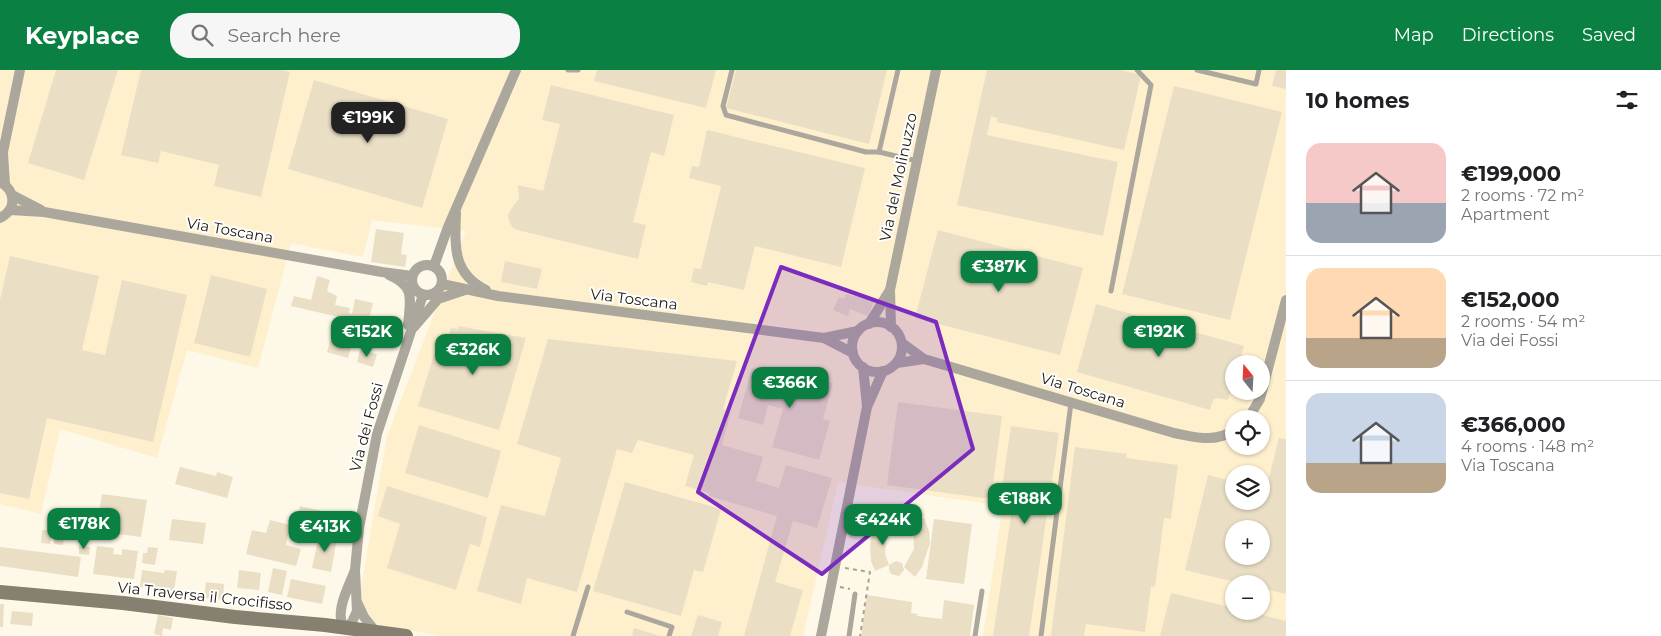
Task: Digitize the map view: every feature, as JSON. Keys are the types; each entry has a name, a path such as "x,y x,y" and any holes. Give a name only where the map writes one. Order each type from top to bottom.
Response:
{"street":[{"path":"0,218 10,210 13,204 12,195 3,183 2,156 20,70"},
{"path":"434,266 456,209 516,70"},
{"name":"Via del Molinuzzo","path":"891,327 890,290 936,70"},
{"name":"Via Toscana","path":"12,195 44,212"},
{"path":"456,209 456,256 464,272 475,284 498,296"},
{"name":"Via Toscana","path":"10,210 44,212 412,276"},
{"path":"429,264 434,266 440,272 442,284 432,294 423,295 418,293 412,285 412,276 420,266 429,264"},
{"path":"382,272 400,282 411,296 408,336"},
{"name":"Via Toscana","path":"442,284 498,296 824,338 858,331"},
{"path":"408,336 438,299 465,290"},
{"name":"Via del Molinuzzo","path":"869,324 890,290"},
{"name":"Via dei Fossi","path":"355,570 342,604 340,618 344,629 355,617 357,602 355,570 359,528 376,434 423,295"},
{"path":"1253,410 1260,399 1283,324 1286,300"},
{"path":"877,322 891,327 900,336 902,343 902,350 896,363 882,371 869,371 863,368 853,353 852,345 858,331 869,324 877,322"},
{"name":"Via Toscana","path":"824,338 853,353"},
{"name":"Via Toscana","path":"902,343 924,359 1174,433 1205,439 1225,436"},
{"name":"Via Toscana","path":"896,363 924,359"},
{"path":"863,368 867,407"},
{"path":"821,636 867,407 882,371"},
{"name":"Via Traversa il Crocifisso","path":"0,592 325,625 406,636"},
{"name":"Via dei Fossi","path":"357,602 364,617 380,633"},
{"name":"Via dei Fossi","path":"325,625 342,604"}],"lane":[{"path":"568,70 578,70"},
{"path":"732,70 723,106 726,115 866,152 879,152 917,161"},
{"path":"879,152 898,70"},
{"path":"1111,291 1151,85 1137,70"},
{"path":"1198,70 1256,84 1259,70"},
{"path":"1041,636 1071,402"},
{"path":"573,636 588,587"},
{"path":"975,636 982,591"},
{"path":"849,636 855,594"},
{"path":"627,612 672,627 669,636"}],"highlighted area":[{"path":"781,267 936,322 973,449 822,574 698,492"}],"shaded area":[{"path":"1,70 1286,70 1286,636 983,636 1003,506 838,482 803,636 441,636 376,624 369,618 361,604 360,594 387,436 466,231 372,220 363,257 291,243 258,368 187,350 157,458 60,429 41,514 0,504"}],"building":[{"path":"56,70 118,70 84,180 28,163"},
{"path":"141,70 283,70 290,72 261,197 214,186 219,165 161,151 158,163 121,155"},
{"path":"597,70 716,70 706,108 594,81"},
{"path":"736,70 887,70 869,144 726,108"},
{"path":"987,70 1120,70 1141,75 1124,150 997,122 997,118 991,116 987,135 1118,162 1103,236 957,205"},
{"path":"1276,70 1286,70 1286,89 1272,86"},
{"path":"314,80 448,119 422,208 288,169"},
{"path":"551,85 674,115 664,156 651,152 633,222 646,225 638,259 521,231 513,228 509,221 508,215 519,199 518,185 543,191 560,124 542,120"},
{"path":"1174,86 1282,112 1230,320 1122,294"},
{"path":"707,130 865,168 841,267 755,246 744,290 708,282 707,286 691,282 694,268 701,269 721,186 689,178 692,166 699,167"},
{"path":"376,229 404,233 401,254 407,255 405,267 371,262"},
{"path":"938,230 1083,268 1060,355 915,318"},
{"path":"10,256 99,276 82,350 105,355 122,280 187,295 153,442 47,418 29,499 0,493 0,300"},
{"path":"505,261 542,269 537,289 501,282"},
{"path":"211,275 267,289 250,357 194,343"},
{"path":"317,276 330,280 327,291 337,296 335,305 350,308 349,313 352,314 355,299 373,303 367,327 347,322 347,319 291,306 294,296 311,300"},
{"path":"856,292 875,299 868,316 850,309 848,316 833,310 839,297 844,299 846,294 854,297"},
{"path":"1096,304 1244,346 1242,355 1225,355 1225,399 1217,398 1213,400 1210,410 1077,372"},
{"path":"458,326 526,338 499,430 418,406 439,339 447,342 451,328 458,329"},
{"path":"548,339 737,361 723,409 731,412 722,445 763,457 756,481 779,488 786,465 832,478 817,528 793,521 775,582 803,590 790,636 744,636 777,516 709,496 709,493 685,486 694,455 638,440 632,453 617,449 577,592 527,578 521,604 477,591 501,505 545,516 561,458 517,444"},
{"path":"330,341 351,347 348,358 327,352"},
{"path":"360,350 377,354 373,367 357,362"},
{"path":"779,367 833,383 823,419 830,421 819,460 772,447 783,409 768,405 763,425 738,418 752,368 777,375"},
{"path":"898,402 1002,416 991,499 887,485"},
{"path":"419,425 501,451 488,498 405,473"},
{"path":"1011,426 1059,433 1029,636 993,636 1013,503 1000,501"},
{"path":"1279,438 1286,439 1286,594 1270,590 1270,575 1225,575 1225,580 1185,570 1208,475 1225,480 1225,510 1270,510 1270,474"},
{"path":"1075,447 1127,454 1126,458 1178,465 1171,519 1164,518 1155,587 1151,586 1145,632 1086,624 1084,636 1051,636"},
{"path":"180,467 216,476 217,472 233,477 227,498 175,484"},
{"path":"625,482 721,509 703,572 694,570 681,616 593,591"},
{"path":"387,486 487,517 480,547 470,544 456,590 387,568 400,524 378,516"},
{"path":"102,494 147,500 141,537 96,531"},
{"path":"300,506 340,515 338,524 312,518 312,521 297,518"},
{"path":"885,511 895,520 886,538 885,554 889,565 875,571 871,561 870,546 872,533 878,519"},
{"path":"900,513 906,513 911,518 909,527 900,529 895,524 895,518"},
{"path":"924,518 929,531 930,543 922,567 915,577 904,567 914,549 911,524"},
{"path":"172,519 206,523 203,544 169,540"},
{"path":"934,519 972,524 964,584 926,579"},
{"path":"270,520 290,525 286,545 301,549 296,566 246,554 252,530 266,533"},
{"path":"42,530 52,531 50,544 41,543"},
{"path":"319,535 337,538 331,572 312,568"},
{"path":"54,538 64,538 63,545 54,544"},
{"path":"79,546 90,547 89,555 79,554"},
{"path":"97,546 114,548 113,554 122,555 122,549 138,551 134,579 93,574"},
{"path":"0,547 81,557 78,577 0,566"},
{"path":"148,547 158,548 155,565 142,563 143,553 147,553"},
{"path":"896,561 902,563 904,570 899,576 891,574 889,565"},
{"path":"273,568 287,571 282,595 268,592"},
{"path":"142,570 164,573 165,570 177,571 174,591 140,587"},
{"path":"239,570 261,573 259,590 237,588"},
{"path":"291,579 326,586 322,604 287,597"},
{"path":"206,582 224,584 223,600 204,598"},
{"path":"1171,593 1225,606 1225,620 1270,620 1270,617 1286,621 1286,636 1160,636"},
{"path":"867,595 912,602 911,613 918,614 917,616 942,619 944,600 974,605 970,636 861,636"},
{"path":"0,604 4,604 3,627 0,627"},
{"path":"12,611 33,613 32,626 10,624"},
{"path":"158,615 173,618 171,630 163,628 162,636 154,634"},
{"path":"698,615 722,622 718,636 691,636"},
{"path":"634,628 660,636 632,636"}]}
